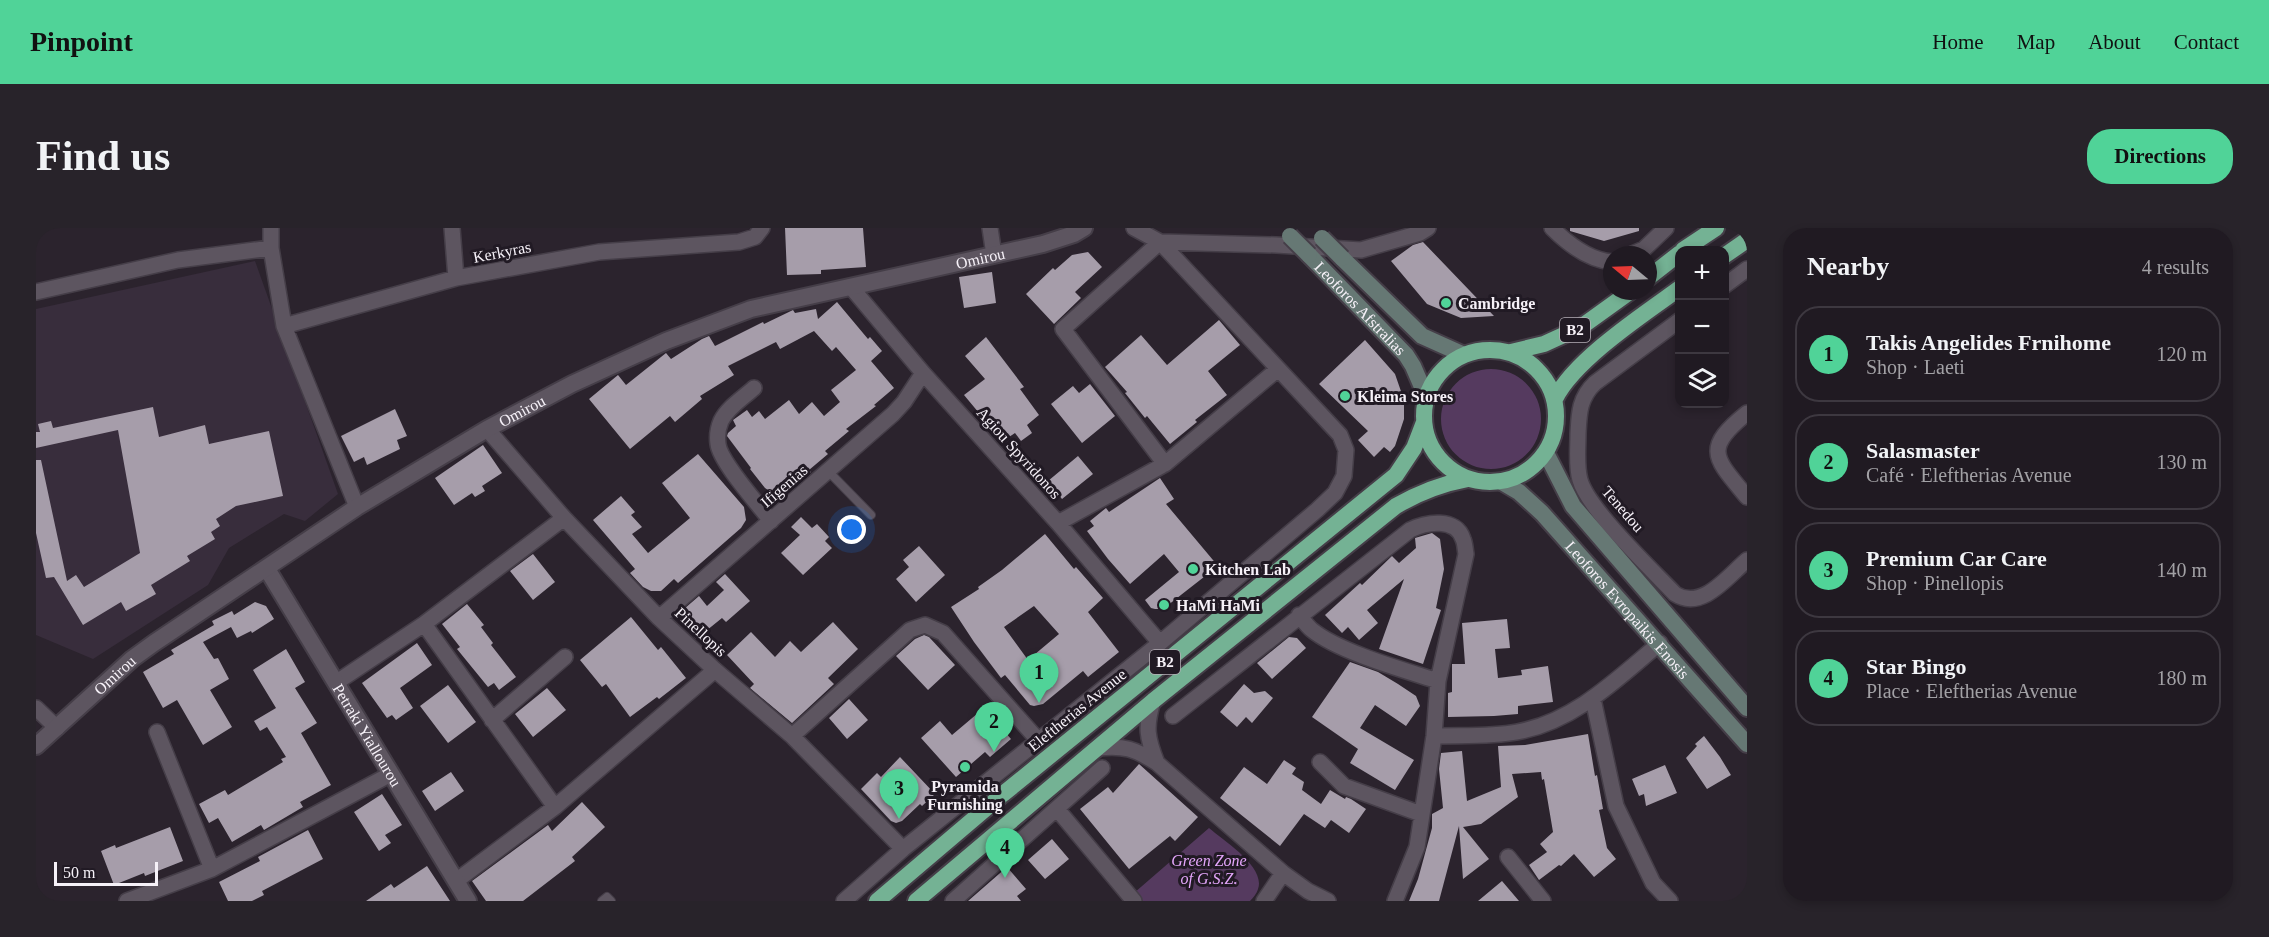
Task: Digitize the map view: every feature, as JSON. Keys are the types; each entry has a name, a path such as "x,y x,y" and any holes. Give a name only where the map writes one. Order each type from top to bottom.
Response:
{"highway":[{"path":"1689,246 1716,228"},
{"path":"1729,253 1747,240"},
{"path":"1657,271 1675,257"},
{"name":"B2","path":"1555,399 1579,366 1675,292"},
{"name":"B2","path":"1511,352 1544,344 1581,327 1618,300"},
{"name":"B2","path":"1486,349 1511,352 1531,362 1546,379 1555,399 1556,427 1546,453 1534,467 1519,476 1502,482 1485,483 1468,479 1446,466 1431,446 1424,422 1426,396 1435,379 1447,365 1462,354 1486,349"},
{"name":"Eleftherias Avenue","path":"877,901 1003,794 1396,475 1414,448 1424,422"},
{"name":"B2","path":"916,901 1153,701 1396,506 1420,492 1468,479"}],"main road":[{"name":"Leoforos Afstralias","path":"1286,232 1406,355 1426,396"},
{"name":"Leoforos Afstralias","path":"1317,233 1422,336 1462,354"},
{"name":"Leoforos Evropaikis Enosis","path":"1546,453 1572,506 1747,708"},
{"name":"Leoforos Evropaikis Enosis","path":"1502,482 1519,492 1542,513 1660,643 1747,744"}],"street":[{"path":"271,228 271,248 284,326 357,507"},
{"path":"452,228 456,279"},
{"name":"Kerkyras","path":"284,326 456,279 611,249 739,242 755,237 762,228"},
{"path":"990,228 994,255"},
{"name":"Omirou","path":"36,746 141,652 357,507 486,429 572,384 666,341 751,309 1043,244 1074,234 1084,228"},
{"path":"844,901 903,849 1160,643 1317,510 1341,484 1347,459 1344,442 1160,242 1134,228"},
{"path":"1165,464 1063,329 1160,242 1361,250 1420,233 1428,228"},
{"path":"1552,228 1588,256 1603,261"},
{"path":"1647,246 1666,228"},
{"path":"36,292 178,260 271,248"},
{"path":"1729,283 1747,269"},
{"name":"Agiou Spyridonos","path":"851,287 922,373 1058,523 1160,643"},
{"name":"Tenedou","path":"1675,324 1595,383 1584,396 1579,412 1580,482 1598,510 1682,599 1691,601 1707,595 1747,560"},
{"path":"1058,523 1165,464 1278,369"},
{"name":"Ifigenias","path":"659,618 899,409 922,373"},
{"path":"754,388 724,416 718,435 718,446 723,458 771,521"},
{"path":"1747,413 1727,429 1720,438 1718,448 1724,469 1747,497"},
{"name":"Pinellopis","path":"486,429 564,518 659,618 792,736 903,849"},
{"path":"337,682 424,624 564,518"},
{"path":"1173,716 1410,530 1423,524 1436,523 1447,524 1456,529 1463,537 1466,554 1438,681 1434,736 1417,848 1395,901"},
{"name":"Petraki Yiallourou","path":"267,569 468,901"},
{"path":"1299,615 1312,629 1329,640 1360,654 1438,681"},
{"path":"424,624 555,807"},
{"path":"792,736 910,630 924,625 943,633 1038,740"},
{"path":"1434,736 1516,732 1556,720 1593,699 1660,643"},
{"path":"492,720 565,657"},
{"path":"456,881 555,807 715,670"},
{"path":"1593,699 1616,806 1653,883 1670,901"},
{"path":"1153,701 1147,729 1148,739 1157,763"},
{"path":"36,708 57,728"},
{"path":"157,732 212,869"},
{"path":"1098,748 1114,746 1133,749 1157,763 1283,873 1308,891 1328,901"},
{"path":"1320,762 1344,786 1421,814"},
{"path":"953,901 1102,768"},
{"path":"127,901 212,869 391,774"},
{"path":"1057,810 1134,901"},
{"path":"1508,857 1543,901"},
{"path":"1264,901 1283,873"}],"lane":[{"path":"828,471 871,515"},
{"path":"602,901 607,897 611,901"}],"shaded area":[{"path":"255,261 338,494 305,521 284,514 229,548 208,585 93,659 36,635 36,309"}],"green space":[{"path":"1491,369 1510,373 1526,384 1537,400 1541,419 1537,438 1526,454 1510,465 1491,469 1472,465 1456,454 1445,438 1441,419 1445,400 1456,384 1472,373"},
{"name":"Green Zone of G.S.Z.","path":"1209,828 1242,855 1256,872 1259,881 1258,889 1251,900 1140,901 1134,893"}],"building":[{"path":"785,228 863,228 866,267 821,270 821,274 787,275"},
{"path":"1570,228 1639,228 1639,231 1604,241 1570,231"},
{"path":"1423,242 1494,316 1461,318 1427,304 1391,261 1413,245"},
{"path":"1088,252 1102,267 1075,292 1081,298 1054,324 1026,294 1053,268 1055,270 1072,255"},
{"path":"992,272 996,303 964,308 959,277"},
{"path":"837,302 868,339 870,337 882,351 871,361 894,388 874,405 876,406 846,429 849,431 825,451 828,454 789,491 774,494 765,488 727,436 736,426 733,420 747,410 752,417 759,411 765,419 789,400 799,414 812,402 824,416 840,402 831,390 856,370 836,347 832,351 814,331 780,349 776,342 728,366 734,375 700,396 702,399 675,422 670,416 630,449 589,399 618,375 626,385 666,353 671,359 709,336 715,346 793,310 795,313 816,309 818,319"},
{"path":"1219,320 1240,345 1208,371 1227,395 1195,420 1197,422 1170,444 1147,416 1145,418 1125,393 1127,392 1105,367 1141,335 1167,365"},
{"path":"986,337 1024,387 1020,389 1039,415 1027,425 1032,433 1021,441 1015,433 1000,443 989,425 964,395 985,379 965,356"},
{"path":"1365,340 1395,374 1404,400 1404,419 1395,446 1390,452 1384,447 1374,457 1358,440 1368,431 1319,384"},
{"path":"1090,384 1115,416 1082,443 1051,404 1073,386 1079,393"},
{"path":"153,407 159,437 205,425 209,444 269,431 283,496 236,506 216,519 220,526 211,532 215,539 187,556 190,561 151,585 156,594 126,611 121,602 83,625 54,577 46,578 36,533 36,460 41,460 67,581 76,575 84,587 140,553 118,430 36,448 36,432 40,432 38,424 51,421 53,428"},
{"path":"395,409 407,436 397,440 400,449 367,465 364,457 354,462 341,436"},
{"path":"483,445 502,473 482,486 485,491 475,497 472,493 454,505 435,478"},
{"path":"698,454 744,507 746,520 741,528 678,583 674,579 661,591 651,591 643,587 630,573 635,569 593,520 621,496 635,512 631,515 642,527 632,534 648,553 690,518 662,483"},
{"path":"1078,456 1093,474 1062,499 1048,481"},
{"path":"1160,478 1174,499 1166,504 1218,566 1163,609 1155,609 1151,608 1145,600 1179,572 1164,554 1130,584 1087,531 1094,526 1090,521 1106,508 1109,512"},
{"path":"801,517 812,528 817,524 829,537 825,541 832,548 803,575 781,553 800,535 791,527"},
{"path":"1432,533 1440,539 1444,569 1436,608 1441,610 1423,664 1379,649 1404,579 1367,610 1378,623 1359,640 1348,627 1342,633 1325,615 1360,583 1362,585 1392,556 1399,563 1416,548 1415,538"},
{"path":"1045,534 1074,569 1076,567 1103,598 1088,612 1119,652 1088,677 1083,671 1043,704 1030,705 1005,675 1001,678 951,607 979,589 978,587","holes":["1034,606 1059,634 1028,660 1004,627"]},
{"path":"919,546 945,575 916,602 896,579 909,567 903,560"},
{"path":"533,554 555,582 533,600 510,571"},
{"path":"725,574 750,601 726,622 722,618 696,639 682,621 684,609 699,596 707,606 724,590 716,582"},
{"path":"255,602 266,606 274,619 252,633 251,631 237,638 231,627 203,642 214,659 218,658 229,679 210,690 232,727 203,745 177,700 163,708 143,672 174,654 171,650 214,625 212,621 232,611 234,615"},
{"path":"467,604 484,625 481,627 493,643 491,645 516,677 499,690 494,683 488,687 457,649 460,647 442,624"},
{"path":"631,617 658,650 661,647 686,678 659,699 657,697 630,717 606,684 602,687 580,660"},
{"path":"1507,619 1510,648 1495,649 1498,678 1522,675 1521,670 1548,666 1553,702 1518,706 1518,714 1448,717 1448,693 1452,692 1452,664 1465,664 1462,623"},
{"path":"833,622 858,649 828,678 834,684 792,723 750,688 754,684 727,655 751,632 775,657 790,641 801,652"},
{"path":"924,635 929,637 955,665 928,690 896,656 915,639"},
{"path":"1289,637 1297,638 1306,648 1272,679 1257,663"},
{"path":"417,643 432,665 400,688 413,708 396,720 392,715 387,718 362,683"},
{"path":"286,649 305,682 295,688 317,723 301,733 331,785 300,802 303,807 264,830 261,825 232,842 218,818 209,823 199,804 225,790 228,795 283,762 281,759 286,757 267,727 260,731 254,721 276,708 253,670"},
{"path":"1350,662 1378,672 1398,684 1416,696 1420,706 1406,726 1375,705 1360,728 1414,760 1395,790 1350,763 1358,749 1312,717"},
{"path":"1244,684 1254,693 1265,691 1273,698 1252,723 1246,717 1237,727 1220,712"},
{"path":"448,685 476,722 448,743 420,706"},
{"path":"547,688 566,710 533,737 515,714"},
{"path":"849,699 868,720 847,739 829,718"},
{"path":"984,708 1011,739 990,757 985,752 956,777 921,738 940,721 952,735"},
{"path":"1588,734 1603,809 1599,810 1607,848 1616,859 1594,877 1574,854 1561,866 1559,865 1539,880 1529,865 1547,852 1540,844 1553,832 1544,779 1542,780 1541,772 1512,774 1518,797 1481,824 1463,827 1489,859 1463,879 1459,826 1439,901 1409,901 1418,879 1432,828 1432,814 1443,808 1439,769 1441,753 1462,751 1467,801 1501,787 1498,746 1525,745"},
{"path":"1704,736 1731,775 1707,789 1686,758 1697,746 1695,744"},
{"path":"900,757 935,794 902,821 896,823 891,821 861,789 877,773 881,777"},
{"path":"1284,760 1296,768 1292,774 1304,782 1302,790 1321,804 1330,790 1345,799 1346,797 1351,799 1366,809 1349,833 1331,820 1325,828 1304,814 1280,846 1220,798 1244,767 1267,784"},
{"path":"1139,764 1198,817 1175,841 1170,836 1129,869 1080,809 1108,787 1113,793"},
{"path":"1665,765 1677,793 1646,806 1644,794 1639,796 1632,779"},
{"path":"451,772 464,791 435,811 422,791"},
{"path":"382,794 402,825 385,835 391,843 379,851 354,812"},
{"path":"582,802 605,827 572,857 575,861 523,901 486,901 472,881 548,825 552,831"},
{"path":"170,827 183,861 114,885 101,851 115,845 116,848"},
{"path":"308,830 323,859 262,891 264,895 252,901 228,901 219,882 260,861 258,857"},
{"path":"1052,839 1069,859 1045,879 1028,860"},
{"path":"427,866 450,901 366,901 391,884 394,888"},
{"path":"1007,867 1026,889 1017,896 1021,901 968,901"},
{"path":"1502,881 1519,901 1478,901"}],"place":[{"name":"Cambridge","path":"1446,303"},
{"name":"Kleima Stores","path":"1345,396"},
{"name":"Kitchen Lab","path":"1193,569"},
{"name":"HaMi HaMi","path":"1164,605"},
{"name":"Takis Angelides Frnihome","path":"1039,703"},
{"name":"Salasmaster","path":"994,752"},
{"name":"Pyramida Furnishing","path":"965,767"},
{"name":"Premium Car Care","path":"899,819"},
{"name":"Star Bingo","path":"1005,878"}]}
